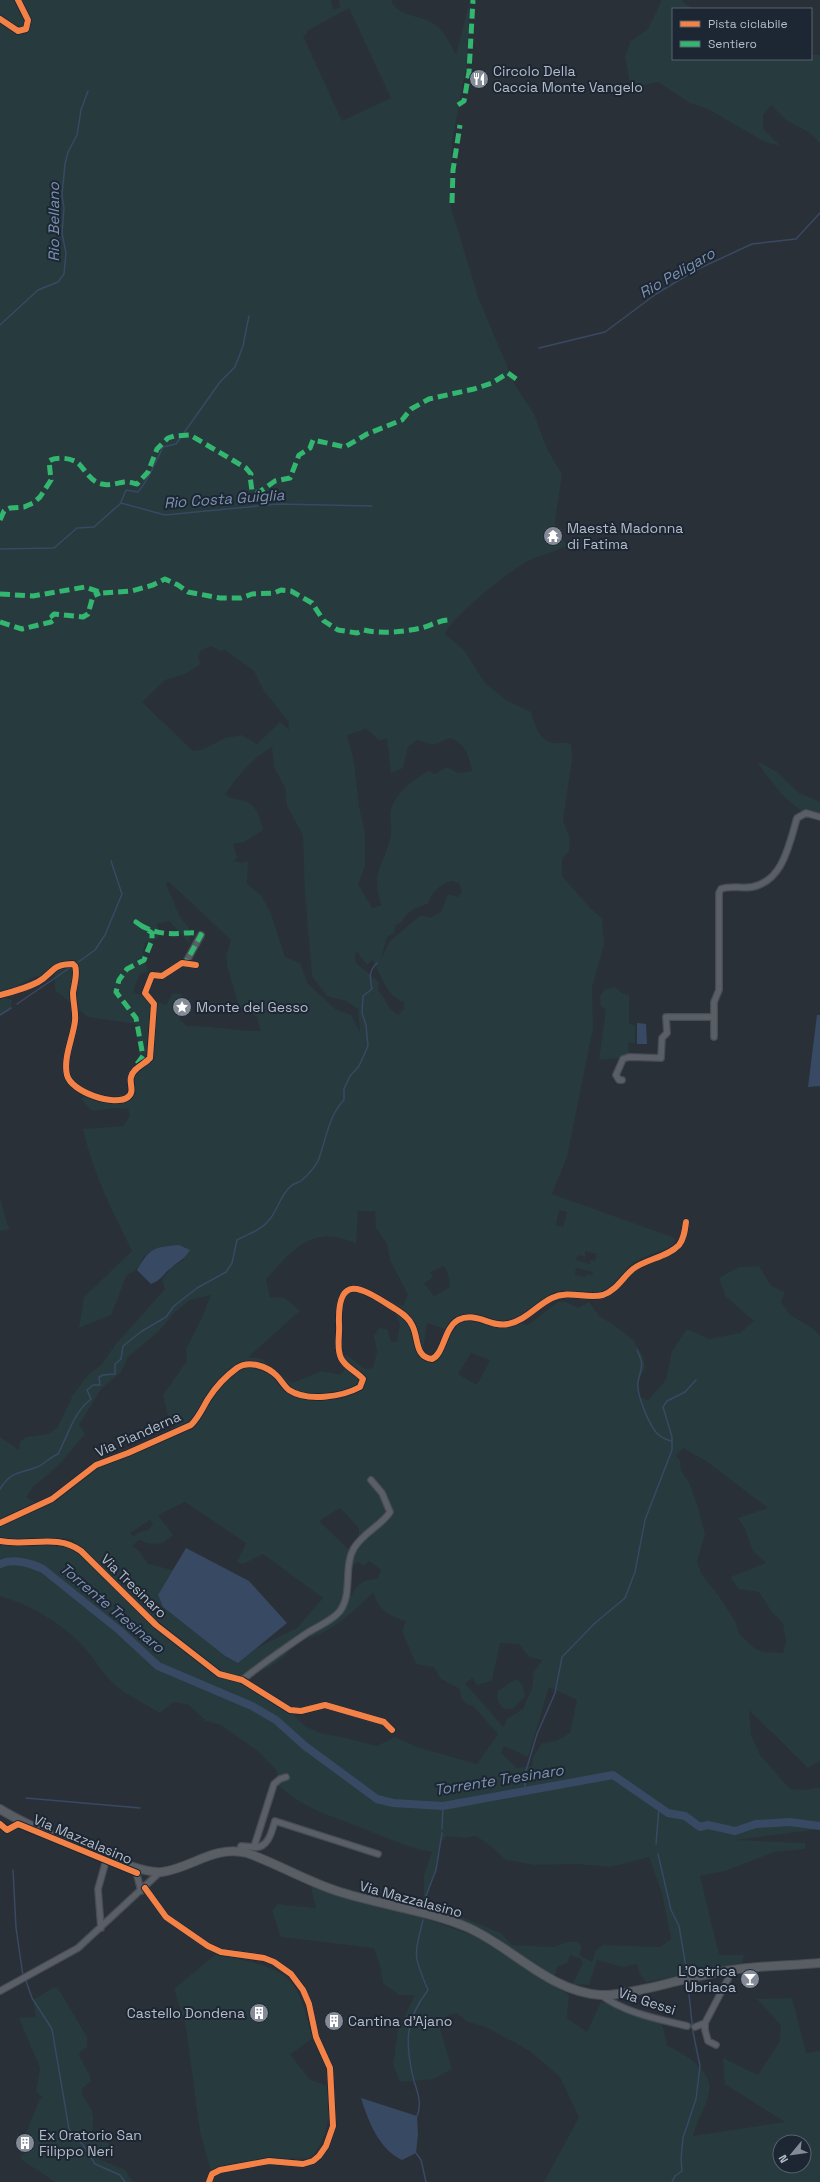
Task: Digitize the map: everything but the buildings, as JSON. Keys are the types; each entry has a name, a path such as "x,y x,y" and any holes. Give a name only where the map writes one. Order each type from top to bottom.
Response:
{"main road":[{"name":"Via Mazzalasino","path":"0,1809 20,1821 107,1857 135,1867 160,1872 216,1853 239,1852 253,1856 335,1891 460,1925 484,1936 554,1980 574,1989 600,1995 624,1993 728,1970 754,1966 820,1963"}],"street":[{"path":"0,19 18,31 26,29 28,20 18,0"},
{"path":"714,1037 714,1002 719,990 719,893 721,889 725,887 746,888 767,882 784,862 797,818 806,813 820,818"},
{"path":"0,995 39,981 49,972 63,964 73,964 75,966 73,994 75,1020 67,1063 67,1076 72,1084 86,1093 112,1101 128,1097 131,1093 130,1078 133,1072 150,1058 152,1050 154,1004 145,994 152,975 162,976 186,962 201,935"},
{"path":"186,962 196,965"},
{"path":"622,1080 619,1080 616,1075 623,1059 629,1057 661,1058 662,1038 667,1033 666,1018 714,1017"},
{"name":"Via Pianderna","path":"0,1523 52,1499 96,1465 128,1453 190,1424 199,1417 211,1394 238,1367 254,1365 265,1367 276,1375 288,1389 303,1394 334,1397 360,1387 363,1379 343,1361 339,1354 339,1302 347,1290 355,1288 363,1291 404,1315 414,1329 419,1351 423,1357 432,1359 437,1356 452,1325 462,1319 473,1317 506,1325 519,1320 546,1301 559,1295 573,1293 599,1296 610,1292 634,1269 678,1245 684,1234 686,1222"},
{"path":"242,1680 302,1637 330,1620 340,1610 346,1597 353,1550 367,1532 386,1518 390,1512 382,1493 372,1480"},
{"name":"Via Tresinaro","path":"0,1541 22,1543 59,1541 70,1544 81,1551 156,1624 219,1674 242,1680 290,1710 301,1711 326,1705 384,1722 392,1730"},
{"path":"254,1847 274,1784 280,1779 286,1777"},
{"path":"239,1852 242,1846 259,1848 264,1845 269,1838 275,1821 378,1854"},
{"path":"101,1928 98,1889 107,1857"},
{"path":"135,1867 143,1890 166,1917 208,1946 221,1952 264,1958 274,1962 291,1974 303,1990 316,2038 330,2068 333,2126 326,2146 319,2156 313,2161 303,2164 269,2161 220,2170 212,2174 209,2182"},
{"path":"0,1991 70,1953 101,1928 143,1890 160,1872"},
{"path":"716,2045 708,2041 705,2023 728,1979 728,1970"},
{"name":"Via Gessi","path":"600,1995 610,2002 625,2009 687,2026"},
{"path":"694,2027 705,2023"}],"green space":[{"path":"0,0 331,0 333,9 340,8 339,0 391,0 398,9 403,12 431,22 439,28 446,36 456,55 470,0 467,63 452,141 450,204 478,297 515,385 534,414 548,451 562,474 555,520 556,532 567,545 553,552 530,560 510,573 483,594 458,617 445,634 464,650 485,683 506,700 531,712 538,732 545,740 557,743 567,743 571,745 572,758 563,821 570,838 569,851 562,859 562,876 590,908 602,918 604,945 592,987 593,1028 567,1157 552,1194 675,1238 674,1245 634,1262 606,1291 596,1294 568,1290 556,1292 544,1298 515,1319 503,1322 528,1325 558,1302 566,1302 578,1308 589,1302 600,1317 613,1324 633,1340 643,1356 645,1368 638,1382 638,1396 648,1400 666,1380 672,1351 687,1329 709,1339 740,1333 754,1321 726,1297 719,1278 739,1267 759,1266 771,1286 785,1292 781,1302 790,1315 811,1327 820,1335 820,1763 818,1762 808,1768 749,1710 751,1735 760,1755 790,1789 805,1790 820,1787 820,1829 736,1840 805,1843 805,1849 774,1852 725,1871 700,1876 719,1955 744,1955 742,1963 646,1982 639,1973 637,1964 622,1967 597,1960 589,1985 573,1984 583,1963 581,1959 570,1955 567,1963 557,1967 554,1978 497,1941 421,1910 445,1910 501,1933 512,1945 554,1947 567,1942 578,1942 582,1947 579,1955 592,1962 596,1950 603,1945 660,1947 671,1939 662,1893 649,1857 611,1867 576,1864 535,1865 506,1860 491,1846 476,1836 464,1838 447,1836 440,1843 436,1870 424,1901 424,1875 432,1852 397,1842 308,1806 278,1785 277,1771 259,1752 221,1725 206,1721 189,1705 173,1702 160,1713 116,1686 79,1642 59,1625 23,1604 0,1596 0,1544 47,1544 74,1548 154,1625 214,1674 243,1683 287,1709 305,1726 320,1733 377,1746 395,1737 417,1747 477,1764 498,1734 473,1706 465,1703 461,1697 460,1689 441,1679 434,1667 416,1664 402,1631 406,1621 394,1617 385,1611 378,1604 373,1592 342,1621 320,1634 297,1643 276,1663 268,1668 250,1674 232,1674 214,1668 146,1611 73,1540 62,1538 0,1539 0,1525 1,1527 53,1502 96,1469 180,1432 168,1415 163,1395 187,1361 186,1349 202,1318 211,1295 190,1300 175,1312 160,1330 128,1357 121,1372 101,1389 79,1425 85,1434 59,1465 34,1486 26,1497 32,1501 40,1502 0,1520 0,1437 19,1450 20,1442 26,1437 48,1434 57,1428 73,1395 88,1375 101,1365 116,1344 165,1289 162,1280 171,1268 184,1260 179,1245 155,1249 148,1253 136,1270 127,1275 111,1315 79,1328 84,1297 132,1251 110,1206 92,1161 83,1129 123,1126 130,1116 128,1109 115,1108 92,1111 81,1099 87,1094 110,1096 136,1094 134,1075 139,1059 136,1024 88,1017 55,990 55,973 34,977 0,995","holes":["349,8 391,98 342,121 303,36 306,35 307,31","212,646 219,651 225,650 254,671 264,691 289,722 289,730 280,722 257,744 242,735 225,738 204,749 193,751 142,702 165,680 185,674 201,664 198,658 201,650","366,729 379,740 387,739 391,773 403,768 408,747 417,740 433,745 450,738 460,744 466,751 470,760 472,771 458,773 447,767 435,774 428,771 408,785 393,804 390,819 390,839 377,878 378,892 382,905 372,908 358,884 365,866 365,835 359,806 354,762 347,735","272,747 274,767 285,788 287,806 303,835 305,893 312,976 327,996 346,1001 358,1009 360,1032 351,1015 335,1009 308,984 300,963 285,957 271,914 261,895 247,884 248,861 243,863 233,861 237,858 233,844 244,842 263,830 258,813 253,806 245,801 225,794 240,774 252,762","168,881 231,940 226,956 227,966 239,1006 257,1017 261,1031 205,1026 186,1026 179,1018 184,1011 186,1001 181,994 173,993 166,1005 133,992 140,974 148,971 143,952 145,943 159,938 157,924 169,921 190,944 189,928 180,917 166,884","451,881 459,883 462,892 458,897 448,894 441,912 430,918 421,915 390,941 381,959 387,937 394,933 396,925 402,922 406,915 413,910 428,904 434,892","357,952 367,965 372,960 388,990 404,1002 404,1009 398,1015 393,1012 378,991 379,982 356,963 355,955","559,1210 567,1212 563,1227 556,1225","358,1211 375,1211 376,1228 387,1244 390,1260 408,1295 403,1306 389,1301 400,1324 397,1342 391,1342 387,1329 379,1328 374,1336 377,1352 373,1368 365,1369 347,1355 335,1357 345,1370 340,1375 322,1371 292,1383 262,1359 248,1357 300,1311 285,1298 270,1297 266,1279 285,1258 305,1243 316,1238 341,1238 356,1244","585,1251 597,1254 595,1261 591,1260 590,1264 576,1260 578,1255 585,1257","444,1266 448,1274 450,1287 434,1296 424,1283 433,1277 430,1272","576,1268 593,1272 592,1275 586,1274 585,1277 575,1275","463,1316 477,1316 488,1320 467,1317 452,1325 438,1361 423,1350 427,1323 445,1329 454,1320","471,1353 490,1360 477,1385 458,1374","683,1448 706,1461 768,1508 738,1518 745,1529 753,1551 766,1563 730,1577 739,1589 759,1592 771,1611 783,1623 786,1641 783,1653 764,1652 754,1648 740,1635 735,1621 719,1596 702,1575 697,1562 705,1534 698,1507 689,1482 681,1471 680,1461 676,1456","185,1502 246,1543 237,1562 243,1564 263,1554 323,1598 297,1628 253,1650 238,1663 225,1656 163,1607 158,1595 173,1570 148,1564 139,1551 132,1546 139,1540 153,1544 164,1541 173,1535 158,1515","340,1508 359,1528 359,1538 350,1549 347,1548 319,1521","150,1520 153,1524 147,1531 142,1531 133,1536 130,1533","369,1561 381,1570 377,1579 368,1580 362,1583 356,1588 352,1595 346,1597 349,1568 358,1562 364,1566","500,1643 519,1644 529,1657 542,1660 534,1672 532,1688 523,1709 508,1718 503,1727 465,1683 473,1678 477,1685 492,1681","549,1687 577,1700 570,1733 556,1741 542,1743 533,1757 533,1766 517,1768 501,1753 504,1746 528,1757"]},
{"path":"662,0 682,0 685,4 693,8 672,8 672,60 812,60 812,55 820,55 820,143 810,133 786,120 771,105 763,115 763,129 780,146 763,141 708,109 690,103 658,82 631,88 625,57 631,41 648,29"},
{"path":"757,761 777,772 799,793 820,802 820,820 810,816 792,804 776,788"},
{"path":"615,987 622,993 629,995 629,1024 635,1025 635,1043 628,1043 629,1057 599,1060 606,1010 601,1006 600,997 605,989"},
{"path":"0,996 12,1000 11,1008 0,1015"},
{"path":"0,1198 7,1224 10,1229 0,1231"},
{"path":"516,1679 522,1684 525,1696 513,1709 502,1708 497,1699 498,1691"},
{"path":"310,1883 347,1898 418,1916 475,1936 569,1995 567,2018 587,2032 601,2002 662,2023 667,2046 689,2058 703,2070 710,2085 708,2099 696,2125 693,2136 785,2122 725,2084 723,2058 758,2075 780,2041 781,2025 757,1999 792,1998 806,2053 820,2051 820,2182 544,2182 579,2117 560,2077 530,2051 488,2028 466,2021 457,2013 445,2016 440,2029 452,2069 434,2079 400,2082 393,2065 398,2030 415,1995 399,1995 383,1983 381,1969 374,1948 281,1937 272,1911 277,1904 316,1908"},
{"path":"215,1955 255,1963 276,1971 284,1975 290,1981 299,1994 312,2039 290,2054 309,2079 327,2086 329,2105 329,2115 325,2134 321,2143 310,2159 259,2159 235,2163 211,2171 200,2132 186,2027 174,1989"},
{"path":"53,1988 58,1988 87,2037 87,2047 80,2052 79,2055 91,2081 82,2089 82,2092 90,2106 92,2113 93,2135 110,2144 107,2148 89,2155 125,2170 133,2182 55,2182 22,2160 20,2157 29,2149 31,2141 24,2138 40,2099 43,2098 36,2092 40,2068 19,2018 36,2017 33,2000"}],"water":[{"path":"817,1015 820,1015 820,1086 808,1087"},
{"path":"637,1023 646,1024 647,1044 637,1044"},
{"path":"179,1245 190,1250 184,1258 155,1282 151,1284 137,1270 145,1257 153,1250"},
{"path":"186,1548 249,1581 287,1623 238,1663 225,1656 163,1607 158,1595"},
{"path":"361,2098 417,2116 418,2134 416,2153 402,2160 387,2149 371,2125"}],"waterway":[{"name":"Rio Bellano","path":"0,325 38,290 58,282 64,274 66,253 62,233 64,208 62,195 65,164 68,152 77,135 81,110 88,91"},
{"name":"Rio Peligaro","path":"539,348 605,332 656,294 696,270 752,244 796,239 820,213"},
{"path":"121,502 126,490 138,492 148,477 163,447 176,444 220,382 235,367 243,346 249,316"},
{"name":"Rio Costa Guiglia","path":"0,549 54,548 77,528 94,527 121,503 165,515 278,504 372,506"},
{"path":"77,963 95,950 105,935 122,894 111,861"},
{"path":"0,1489 12,1476 40,1466 58,1454 80,1410 91,1399 87,1390 93,1385 100,1385 99,1377 103,1375 115,1374 115,1364 121,1359 123,1346 142,1331 166,1317 174,1306 197,1288 226,1272 232,1263 237,1240 259,1229 267,1223 288,1189 292,1185 302,1180 315,1166 321,1153 334,1113 344,1100 344,1089 350,1076 359,1066 368,1046 366,1025 362,1013 363,996 372,989 370,978 371,972 377,963"},
{"path":"17,1004 71,967"},
{"path":"0,1015 11,1008"},
{"path":"637,1350 642,1363 638,1382 641,1403 656,1432 661,1437 671,1441"},
{"path":"525,1792 525,1774 537,1734 555,1693 562,1657 595,1623 625,1598 635,1572 645,1520 672,1450 672,1437 663,1407 667,1401 685,1392 696,1380"},
{"name":"Torrente Tresinaro","path":"0,1564 16,1561 43,1569 119,1630 158,1666 252,1706 276,1720 305,1746 377,1799 393,1803 443,1806 613,1775 668,1813 685,1816 700,1827 708,1825 735,1831 756,1824 790,1822 820,1826"},
{"path":"26,1798 140,1808"},
{"path":"442,1829 443,1806"},
{"path":"656,1844 659,1807"},
{"path":"424,1901 436,1870 442,1833"},
{"path":"658,1854 671,1910 679,1926 687,1973"},
{"path":"13,1870 16,1928 23,1976"},
{"path":"417,2116 419,2098 411,2068 408,2045 414,2012 428,1990 416,1956 423,1920"},
{"path":"26,1981 32,1998 52,2029 69,2129 83,2145 95,2164 120,2175 125,2182"},
{"path":"672,2182 675,2176 682,2171 681,2159 683,2138 696,2099 700,2066 693,2032 688,1985"},
{"path":"416,2153 421,2160 426,2182"}],"marked path":[{"path":"458,105 464,101 469,72 473,0"},
{"path":"452,203 453,170 460,125"},
{"path":"0,520 4,511 10,508 24,507 33,503 40,497 51,480 49,461 52,459 64,458 73,460 98,483 105,485 127,482 137,484 148,472 157,449 168,438 190,435 246,468 251,474 252,491 258,493 275,481 290,478 299,455 310,448 313,440 345,447 367,434 402,420 411,409 429,399 474,389 492,383 508,373 519,381"},
{"path":"0,594 33,596 85,587 102,593 132,591 153,585 165,579 188,592 220,598 241,598 252,594 274,593 281,590 291,591 312,603 324,621 338,630 357,633 364,630 385,632 407,631 448,620"},
{"path":"0,622 22,629 51,622 55,619 52,616 54,614 83,617 88,614 93,596 100,593"},
{"path":"137,1064 143,1056 136,1018 116,992 119,980 127,969 144,960 152,940 152,933 136,922 153,931 172,934 197,933 201,935 186,962"}],"cycle path":[{"path":"0,19 18,31 26,29 28,20 18,0"},
{"path":"0,995 34,984 43,979 56,967 66,964 73,964 76,972 73,993 75,1018 66,1062 67,1075 76,1087 85,1092 104,1099 122,1100 128,1097 131,1093 132,1074 150,1058 154,1004 145,993 152,975 162,976 182,963 196,965"},
{"path":"0,1523 52,1499 96,1465 128,1453 191,1425 217,1386 237,1368 247,1364 258,1365 268,1369 273,1372 289,1390 296,1394 305,1396 334,1396 360,1387 363,1379 345,1364 341,1358 339,1350 338,1341 340,1307 343,1296 348,1290 356,1289 364,1291 375,1296 404,1315 412,1325 422,1355 432,1359 439,1352 450,1329 458,1320 471,1317 496,1324 508,1324 520,1320 546,1301 558,1296 597,1296 608,1293 616,1287 633,1269 669,1252 679,1245 685,1231 686,1222"},
{"path":"0,1541 21,1543 52,1542 72,1546 81,1551 156,1625 219,1674 242,1680 290,1710 301,1711 325,1705 384,1722 392,1730"},
{"path":"0,1824 7,1830 18,1824 137,1873"},
{"path":"145,1888 166,1917 208,1946 221,1952 264,1958 274,1962 291,1974 303,1990 309,2004 316,2037 330,2068 333,2126 326,2146 319,2156 313,2161 303,2164 269,2161 220,2170 212,2174 209,2182"}],"place":[{"name":"Circolo Della Caccia Monte Vangelo","path":"479,79"},
{"name":"Maestà Madonna di Fatima","path":"553,536"},
{"name":"Monte del Gesso","path":"182,1007"},
{"name":"L’Ostrica Ubriaca","path":"750,1979"},
{"name":"Castello Dondena","path":"259,2013"},
{"name":"Cantina d'Ajano","path":"334,2021"},
{"name":"Ex Oratorio San Filippo Neri","path":"25,2143"}]}
